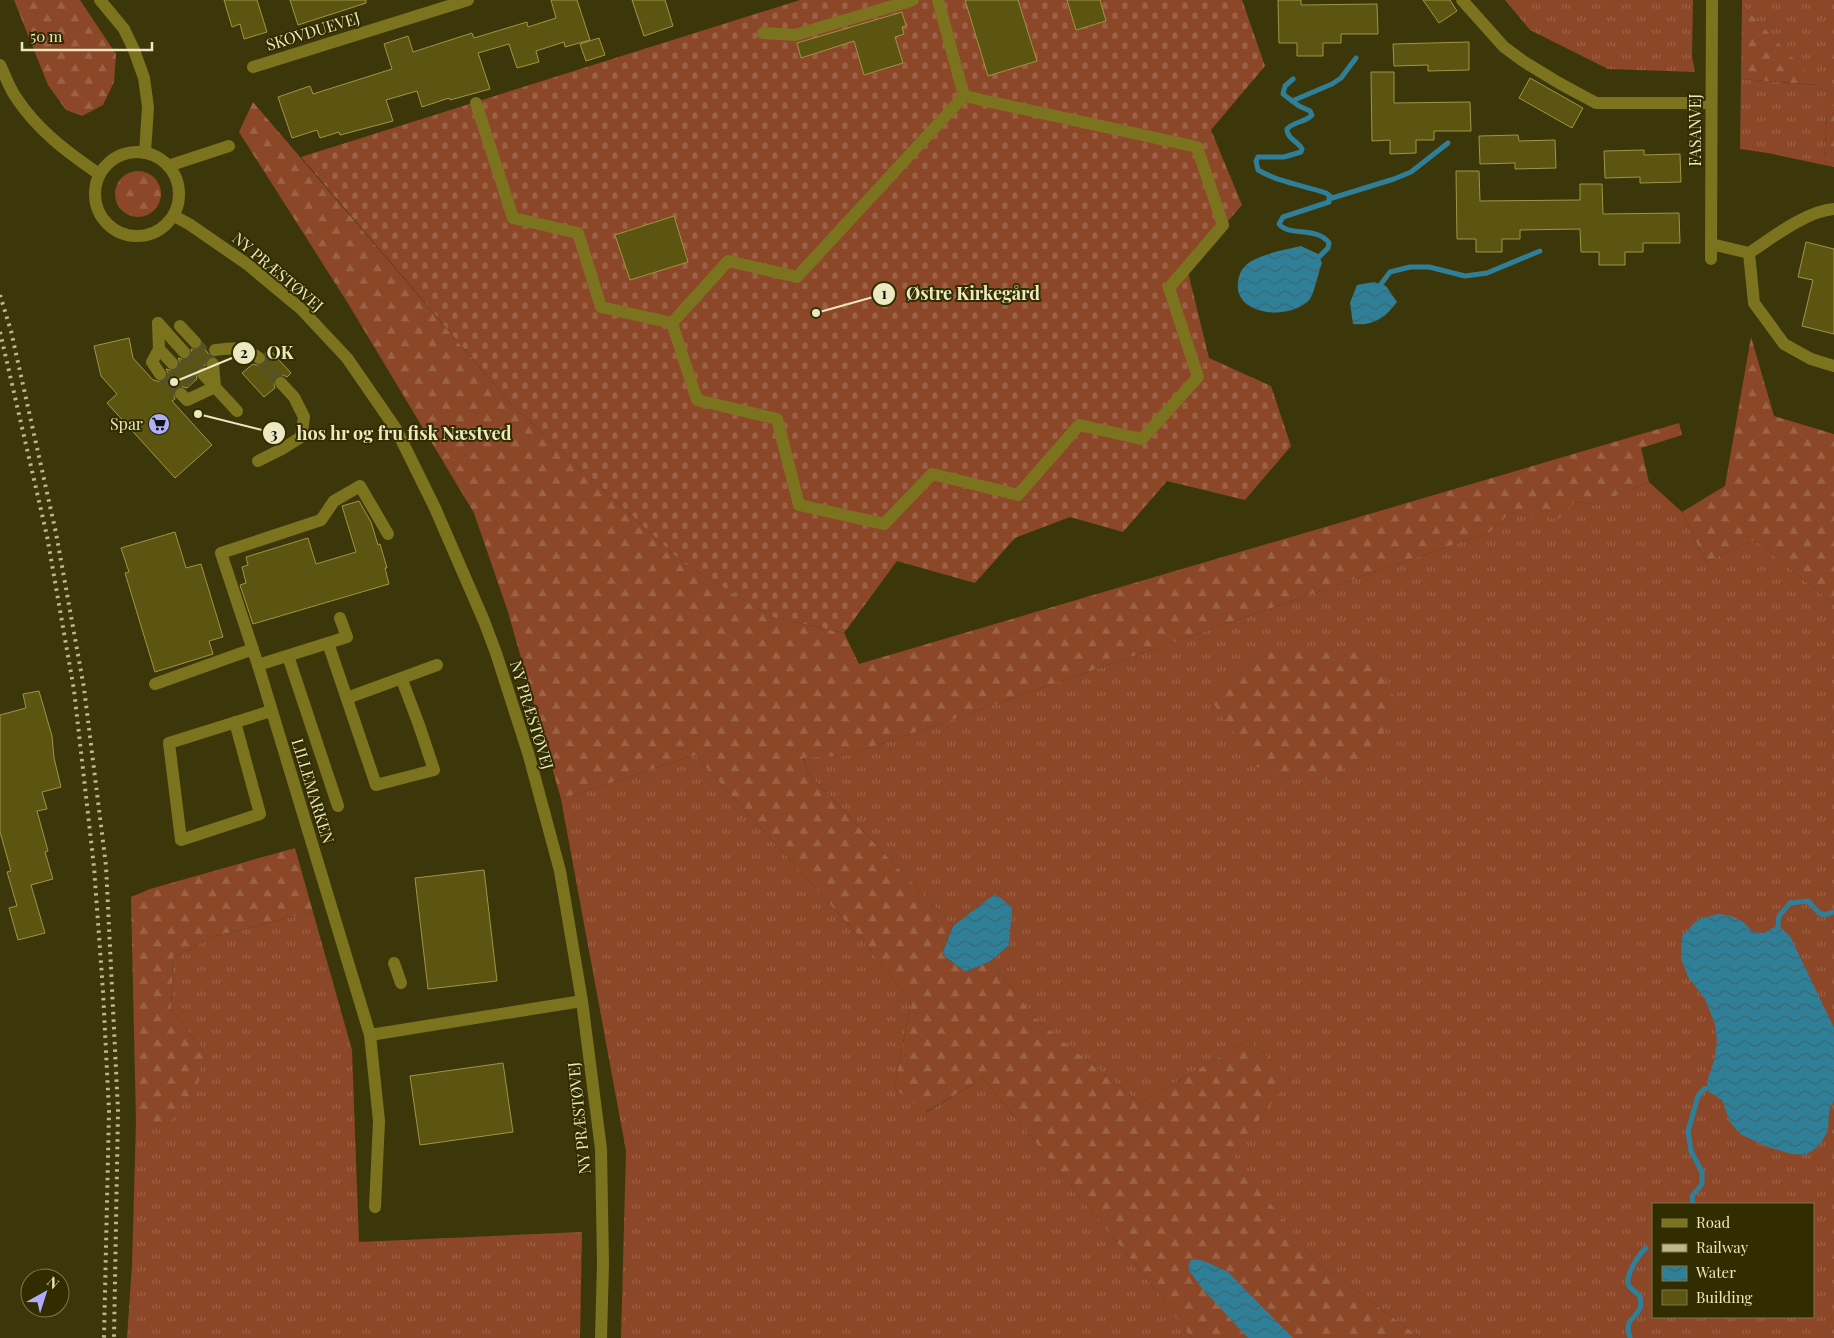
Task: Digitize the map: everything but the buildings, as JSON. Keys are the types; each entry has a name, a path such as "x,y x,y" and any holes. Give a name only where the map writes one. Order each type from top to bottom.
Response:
{"street":[{"path":"100,0 124,29 144,78 148,106 145,153"},
{"name":"SKOVDUEVEJ","path":"253,67 468,0"},
{"path":"763,32 795,35 913,0"},
{"path":"938,0 964,96"},
{"path":"1462,0 1504,47 1551,79 1596,103 1711,103"},
{"name":"FASANVEJ","path":"1711,259 1712,0"},
{"path":"0,65 14,96 38,126 64,150 99,174"},
{"path":"672,323 697,400 777,419 799,504 884,524 932,474 1018,496 1079,425 1142,439 1198,377 1169,288 1223,225 1197,147 964,96"},
{"path":"672,323 728,261 797,277 964,96"},
{"path":"476,103 512,218 578,232 601,307 672,323"},
{"path":"168,166 229,146"},
{"path":"132,152 145,153 158,158 168,166 176,177 179,190 174,216 166,226 155,233 143,236 130,236 118,232 107,224 99,213 95,200 95,187 99,174 108,164 119,156 132,152"},
{"path":"1711,244 1749,253 1795,224 1824,210 1834,209"},
{"name":"NY PRÆSTØVEJ","path":"174,216 189,224 247,264 301,309 346,358 396,429 435,508 484,621 529,756 560,871 582,1001 601,1148 603,1264 601,1338"},
{"path":"1749,253 1754,303 1784,344 1810,359 1834,366"},
{"path":"172,363 160,349 158,324 184,352"},
{"path":"180,326 195,342"},
{"path":"215,350 239,348 250,351 259,358"},
{"path":"160,349 152,362 160,374"},
{"path":"214,364 215,387"},
{"path":"203,374 237,411"},
{"path":"192,383 202,393"},
{"path":"258,461 300,437 304,417 294,397 281,383"},
{"path":"181,394 187,400 215,387"},
{"name":"LILLEMARKEN","path":"375,1207 379,1121 370,1035 258,665 221,553 321,520 334,501 360,486 388,534"},
{"path":"258,665 347,637 340,618"},
{"path":"328,643 376,785 434,770 402,680"},
{"path":"155,684 253,649"},
{"path":"288,656 338,806"},
{"path":"347,698 402,680 437,665"},
{"path":"235,722 260,814 181,840 168,743 235,722 271,711"},
{"path":"394,963 401,983"},
{"path":"370,1035 582,1001"}],"green space":[{"path":"14,0 80,0 116,54 114,82 103,105 82,116 66,110 48,85"},
{"path":"800,0 1242,0 1265,66 1211,130 1242,205 1187,268 1209,358 1271,386 1291,446 1245,500 1167,481 1123,532 1070,517 1015,538 975,583 897,561 844,633 772,617 682,562 512,405 301,157"},
{"path":"1505,0 1693,0 1692,56 1695,72 1608,69 1530,30"},
{"path":"1742,0 1834,0 1834,106 1827,110 1824,165 1740,149 1741,79 1818,85 1742,5"},
{"path":"1742,5 1819,85 1741,79"},
{"path":"253,102 512,405 682,562 772,617 844,633 859,664 1679,423 1682,435 1641,448 1649,482 1594,505 1576,501 1558,519 1511,512 1490,532 849,755 803,758 808,773 953,926 942,954 965,972 991,961 1037,1020 1140,1103 1249,1040 1290,1078 1233,1155 1314,1260 1421,1338 1191,1338 1160,1295 983,1078 926,1112 894,1088 911,1003 867,945 695,755 561,799 508,612 474,513 349,305 239,132"},
{"path":"1834,106 1834,167 1824,165 1827,110"},
{"path":"134,171 142,171 151,175 157,181 161,194 157,207 151,213 142,217 134,217 125,213 119,207 115,198 115,190 119,181 125,175"},
{"path":"1751,337 1774,416 1834,434 1834,604 1755,540 1706,562 1682,512 1725,486"},
{"path":"1649,482 1682,512 1706,562 1755,540 1834,604 1834,1338 1421,1338 1314,1260 1232,1155 1290,1078 1249,1040 1140,1103 1037,1020 991,961 1009,945 995,895 953,926 808,773 803,757 849,755 1490,532 1511,512 1557,518 1576,501 1594,505"},
{"path":"1262,646 1366,651 1396,700 1378,745 1330,779 1257,767 1209,697"},
{"path":"695,755 867,945 911,1003 894,1088 927,1112 983,1078 1160,1295 1191,1338 621,1338 626,1151 561,799"},
{"path":"295,848 313,912 215,936 173,957 171,1009 204,1052 198,1084 169,1123 136,1122 131,897 150,889"},
{"path":"313,912 352,1050 359,1242 582,1232 580,1338 127,1338 132,1265 136,1122 169,1122 204,1052 171,1009 173,957 215,936"}],"water":[{"path":"1301,246 1318,254 1322,263 1310,299 1301,306 1289,311 1276,312 1263,311 1252,307 1243,300 1238,290 1239,277 1246,265 1268,254"},
{"path":"1374,282 1386,286 1397,302 1378,320 1367,324 1353,324 1350,303 1357,285"},
{"path":"995,894 1012,907 1009,945 991,961 965,972 942,954 953,926"},
{"path":"1719,914 1738,919 1752,932 1764,933 1778,925 1790,936 1834,1028 1834,1100 1829,1111 1828,1131 1819,1146 1805,1155 1792,1154 1768,1147 1740,1134 1730,1122 1722,1100 1709,1092 1707,1081 1714,1061 1717,1041 1715,1024 1705,999 1688,977 1681,958 1682,936 1698,919"},
{"path":"1194,1259 1204,1261 1228,1272 1293,1338 1248,1338 1201,1287 1188,1269 1190,1261"}],"waterway":[{"path":"1292,101 1332,84 1341,78 1356,58"},
{"path":"1293,79 1285,86 1283,94 1299,106 1310,111 1312,115 1287,129 1291,138 1302,149 1301,152 1284,157 1258,157 1256,161 1258,170 1283,181 1326,193 1330,196 1329,202 1283,217 1279,224 1289,230 1311,233 1324,238 1329,243 1328,248 1319,257"},
{"path":"1329,199 1411,172 1448,143"},
{"path":"1381,284 1390,272 1410,267 1429,267 1465,276 1487,273 1540,251"},
{"path":"1778,925 1779,916 1790,903 1808,901 1818,912 1824,915 1834,912"},
{"path":"1693,1203 1692,1196 1702,1184 1702,1172 1691,1151 1688,1131 1698,1096 1704,1089 1708,1088"},
{"path":"1630,1338 1628,1326 1630,1320 1641,1307 1641,1304 1640,1296 1629,1286 1628,1280 1634,1264 1646,1248"}],"tunnel":[{"path":"195,342 213,364"},
{"path":"184,352 203,374"},
{"path":"259,358 281,383"},
{"path":"172,363 192,383"},
{"path":"160,374 181,394"}],"railway":[{"path":"0,295 11,331 56,533 84,688 106,866 118,1110 114,1338"},
{"path":"0,332 47,536 74,690 94,867 109,1111 104,1338"}],"place":[{"name":"Østre Kirkegård","path":"816,313"},
{"name":"OK","path":"174,382"},
{"name":"hos hr og fru fisk Næstved","path":"198,414"},
{"name":"Spar","path":"159,424"}]}
